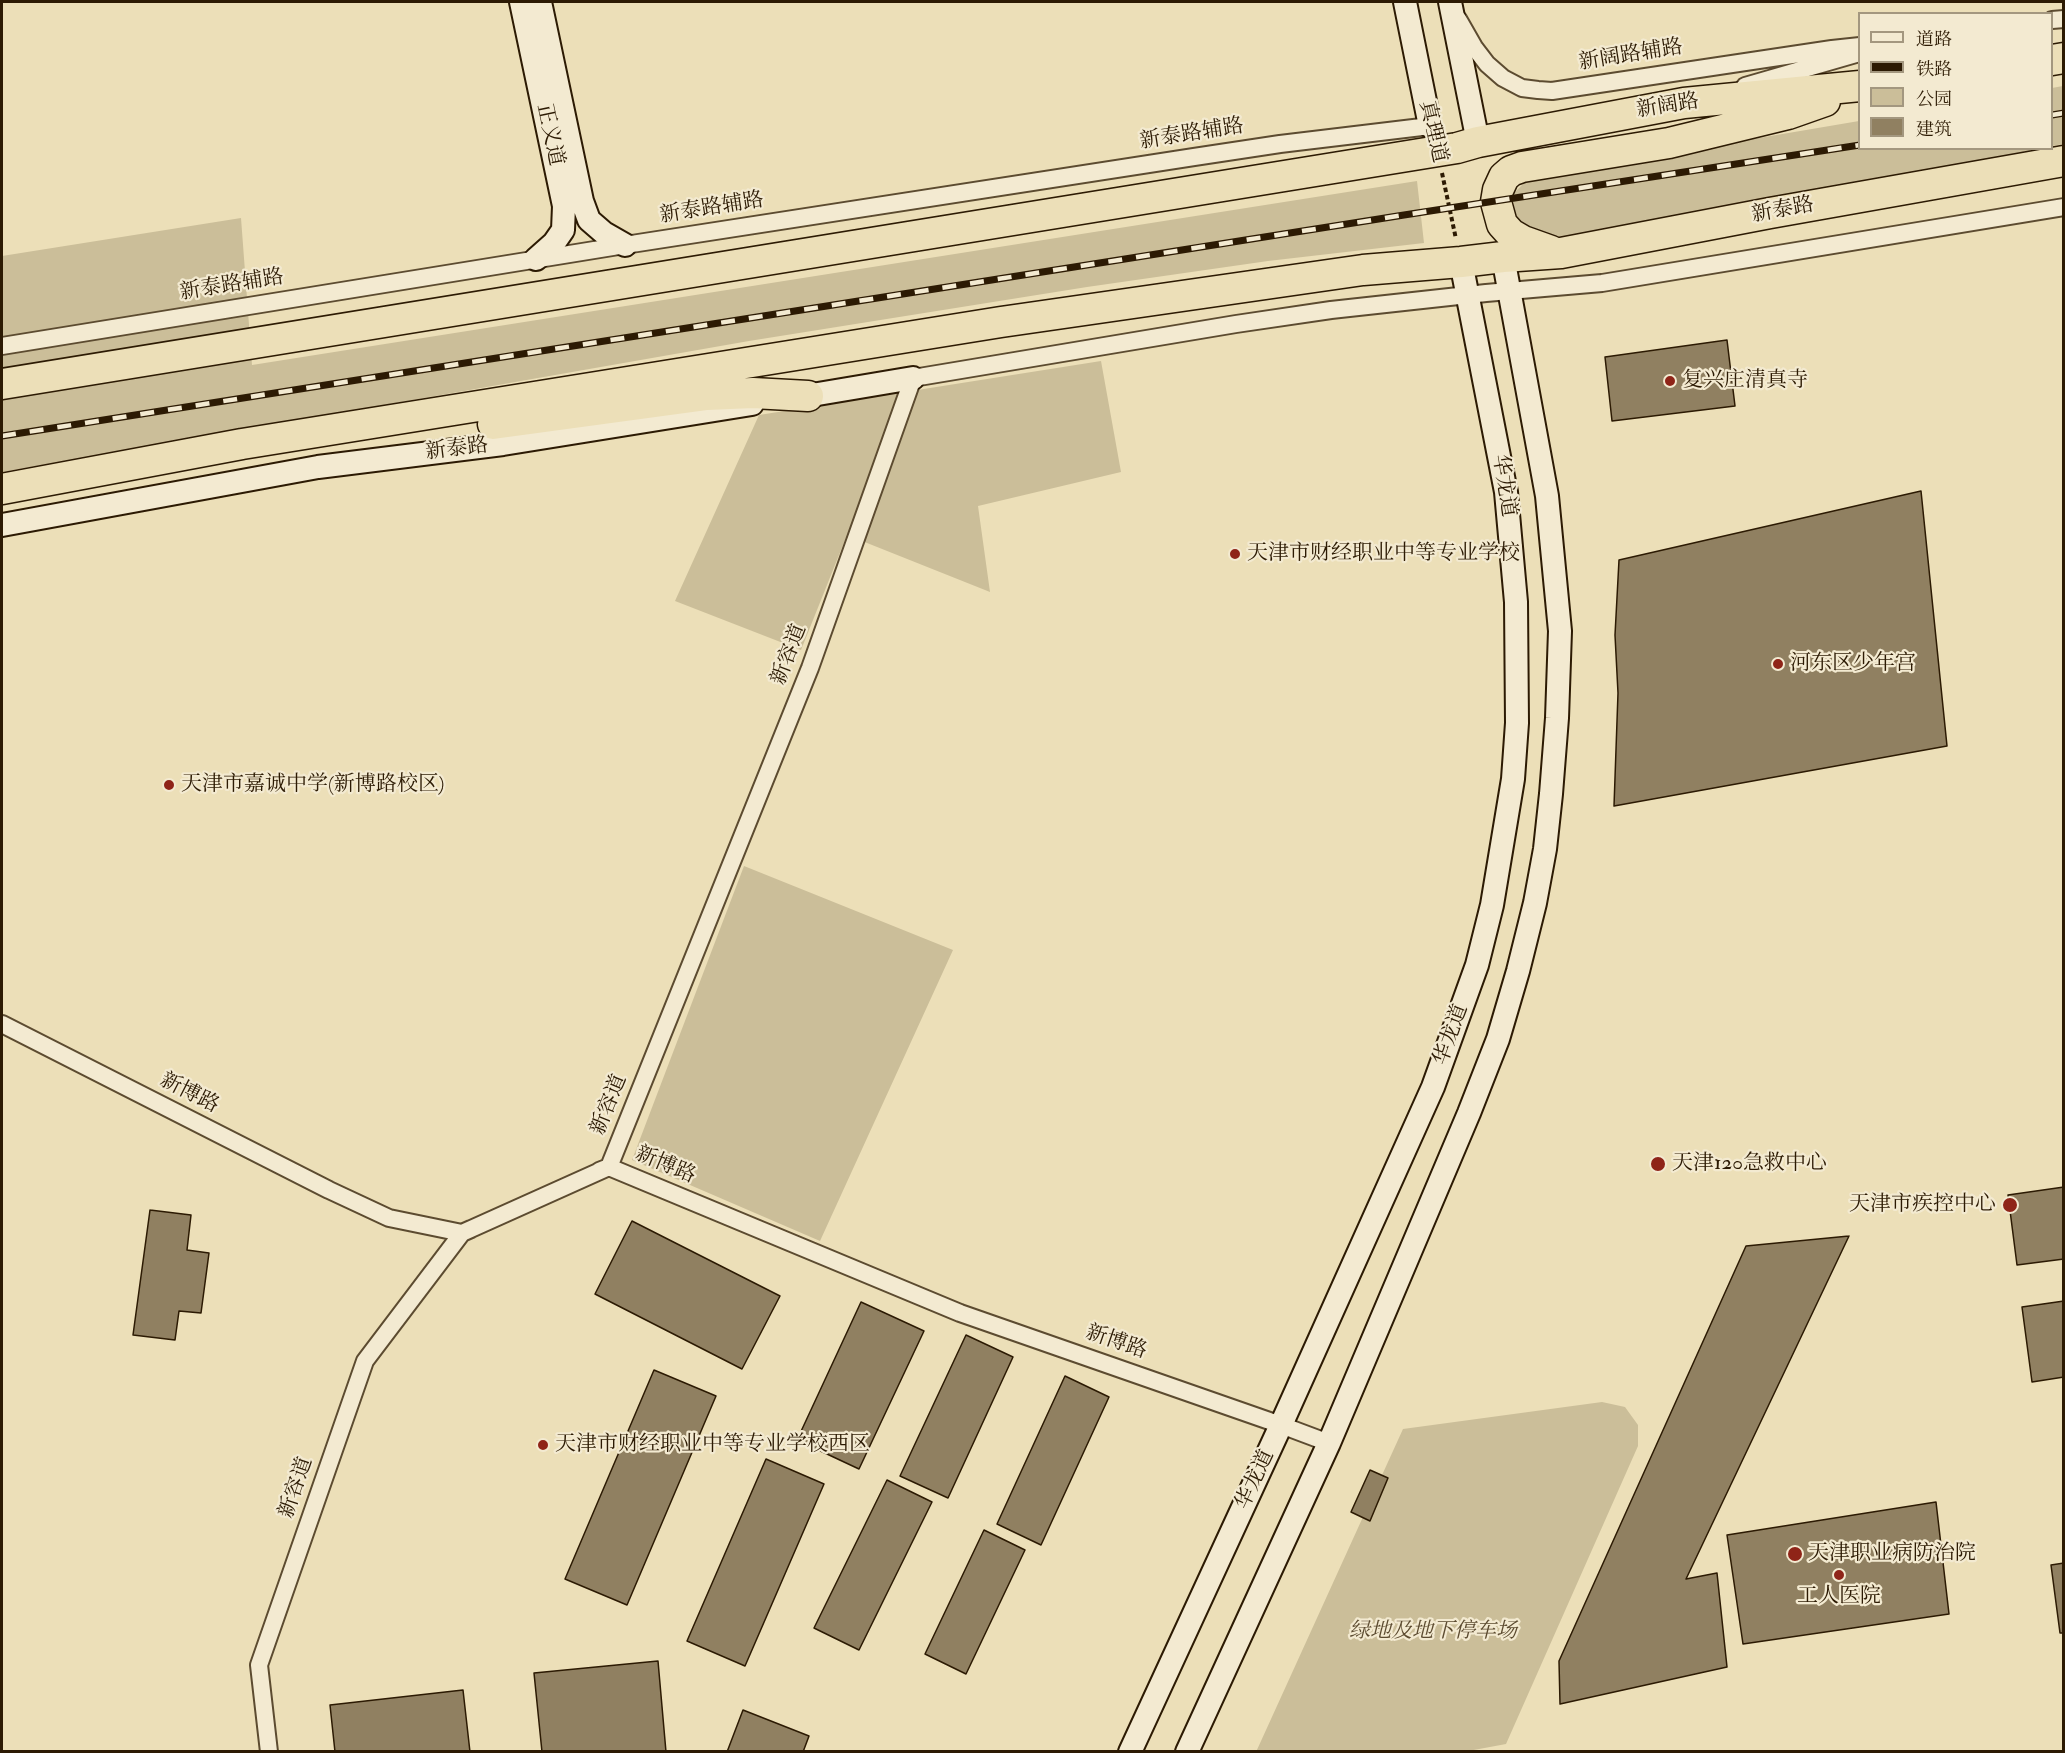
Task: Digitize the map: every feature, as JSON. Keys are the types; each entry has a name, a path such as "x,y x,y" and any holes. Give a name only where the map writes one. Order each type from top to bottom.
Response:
{"highway":[{"name":"新阔路","path":"2,384 1433,139 1457,148 1478,142 1684,103 1858,88"},
{"path":"1561,253 1523,241 1511,234 1502,224 1496,202 1498,190 1504,177 1511,171 1522,167 1669,143 1788,114 1858,89"},
{"name":"新泰路","path":"358,426 1001,322 1363,270 1503,256 1561,253 2064,161"},
{"path":"11,487 242,444 358,426 481,426 707,395 753,393 808,396"}],"main road":[{"name":"正义道","path":"521,2 564,206 563,230 554,243 536,259"},
{"name":"正义道","path":"540,2 582,201 589,220 604,233 625,245"},
{"name":"真理道","path":"1405,2 1433,139"},
{"name":"真理道","path":"1450,3 1478,142"},
{"path":"1187,1752 1329,1443 1469,1113 1498,1039 1535,903 1545,849 1557,718 1560,631 1547,496 1503,256"},
{"name":"华龙道","path":"1130,1752 1281,1425 1437,1077 1477,964 1492,905 1513,779 1517,723 1518,662 1515,582 1506,492 1477,294 1461,262"},
{"name":"新泰路","path":"2,525 318,467 503,444 913,378"}],"street":[{"name":"新阔路辅路","path":"1450,3 1474,47 1487,64 1503,78 1522,88 1538,90 1552,91 1858,46"},
{"path":"1684,103 1858,54"},
{"name":"新泰路辅路","path":"2,346 536,259 1280,144 1433,139"},
{"path":"913,378 1246,322 1331,310 1602,283 2064,207"},
{"name":"新容道","path":"609,1167 810,668 913,378"},
{"name":"新博路","path":"2,1024 329,1190 389,1218 462,1233 609,1167 960,1313 1329,1443"},
{"name":"新容道","path":"269,1752 259,1665 364,1362 462,1233"}],"path":[{"name":"真理道","path":"1433,139 1461,262"}],"green space":[{"path":"2063,86 2063,144 2053,146 2053,88"},
{"path":"1858,121 1858,150 2035,150 1555,238 1518,227 1512,195 1525,182 1541,175"},
{"path":"1417,181 1424,243 1268,261 1087,287 749,341 2,472 2,256 241,218 252,365"},
{"path":"1101,361 1121,472 978,506 990,592 847,535 801,650 675,601 759,415"},
{"path":"744,866 953,950 820,1241 632,1160"},
{"name":"绿地及地下停车场","path":"1602,1402 1625,1407 1638,1425 1638,1446 1506,1744 1463,1752 1256,1752 1403,1429"}],"building":[{"name":"复兴庄清真寺","path":"1727,340 1735,406 1612,421 1605,357"},
{"name":"河东区少年宫","path":"1921,491 1947,746 1614,806 1618,693 1615,635 1619,560"},
{"path":"2064,1187 2064,1259 2017,1265 2008,1195"},
{"path":"150,1210 191,1215 187,1250 209,1253 201,1313 179,1311 175,1340 133,1335"},
{"path":"632,1221 780,1296 742,1369 595,1294"},
{"path":"1849,1236 1686,1579 1717,1573 1727,1667 1560,1704 1559,1661 1746,1246"},
{"path":"2064,1301 2064,1377 2032,1382 2022,1307"},
{"path":"861,1302 924,1331 859,1469 797,1440"},
{"path":"966,1335 1013,1357 948,1498 900,1476"},
{"path":"654,1370 716,1396 627,1605 565,1579"},
{"path":"1065,1376 1109,1397 1041,1545 997,1524"},
{"path":"766,1459 824,1484 745,1666 687,1641"},
{"path":"1370,1470 1388,1478 1370,1521 1351,1512"},
{"path":"887,1480 932,1502 859,1650 814,1628"},
{"name":"工人医院","path":"1936,1502 1949,1614 1743,1644 1727,1535"},
{"path":"984,1530 1025,1550 966,1674 925,1654"},
{"path":"2064,1563 2064,1633 2060,1633 2051,1565"},
{"path":"658,1661 666,1752 542,1752 534,1673"},
{"path":"463,1690 470,1752 335,1752 330,1705"},
{"path":"743,1710 809,1736 803,1752 727,1752"}],"railway":[{"path":"2053,115 2064,113"},
{"path":"2,436 1858,145"}],"place":[{"name":"复兴庄清真寺","path":"1670,381"},
{"name":"天津市财经职业中等专业学校","path":"1235,554"},
{"name":"河东区少年宫","path":"1778,664"},
{"name":"天津市嘉诚中学(新博路校区)","path":"169,785"},
{"name":"天津120急救中心","path":"1658,1164"},
{"name":"天津市疾控中心","path":"2010,1205"},
{"name":"天津市财经职业中等专业学校西区","path":"543,1445"},
{"name":"天津职业病防治院","path":"1795,1554"},
{"name":"工人医院","path":"1839,1575"}]}
